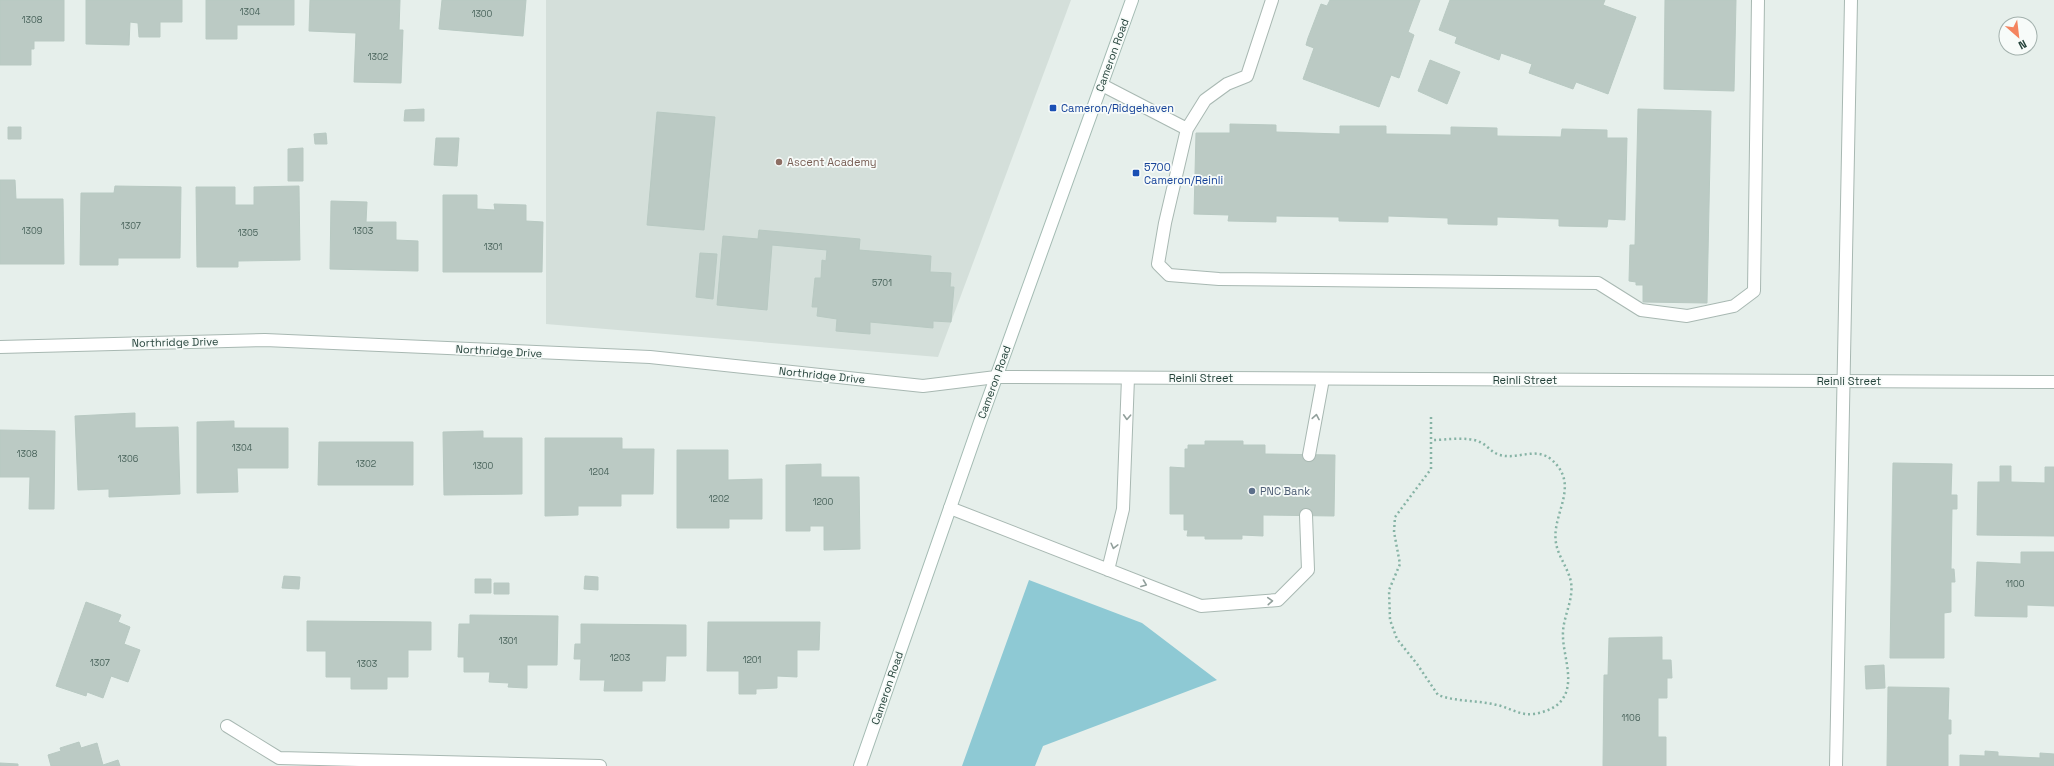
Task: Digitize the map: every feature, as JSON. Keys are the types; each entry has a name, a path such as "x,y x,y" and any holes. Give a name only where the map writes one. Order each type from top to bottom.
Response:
{"street":[{"name":"Cameron Road","path":"860,766 996,377 1132,0"},
{"path":"1272,0 1247,76 1227,84 1205,100 1187,129 1165,223 1158,264 1169,275 1219,279 1598,283 1641,310 1687,316 1734,306 1754,291 1758,0"},
{"path":"1836,766 1845,381 1851,0"},
{"path":"1102,85 1187,129"},
{"name":"Northridge Drive","path":"0,347 265,340 650,357 923,386 996,377"},
{"name":"Reinli Street","path":"996,377 2054,382"},
{"path":"1108,570 1123,509 1128,378"},
{"path":"1309,455 1323,379"},
{"path":"950,508 1201,606 1278,600 1308,570 1306,516"},
{"path":"227,726 279,758 600,766"}],"path":[{"path":"1431,417 1431,469 1395,517 1394,532 1400,564 1389,590 1390,620 1397,640 1417,664 1438,696 1463,702 1496,704 1525,714 1540,713 1557,705 1565,695 1568,680 1563,635 1571,598 1571,584 1567,568 1556,544 1555,529 1566,492 1561,471 1553,461 1538,453 1499,455 1480,442 1470,440 1432,440"}],"shaded area":[{"name":"Ascent Academy","path":"546,0 1071,0 938,357 546,324"}],"water":[{"path":"1029,580 1142,623 1217,680 1043,746 1035,766 962,766"}],"building":[{"path":"0,0 64,0 64,41 34,41 34,49 31,49 31,65 0,65"},
{"path":"86,0 182,0 182,22 160,22 160,37 139,37 138,23 130,22 129,45 86,44"},
{"path":"206,0 294,0 294,25 237,25 237,39 206,39"},
{"path":"310,0 400,0 399,30 403,30 401,83 354,82 356,33 309,31"},
{"path":"442,0 526,0 523,36 439,29"},
{"path":"1330,0 1420,0 1408,32 1414,35 1399,78 1391,75 1379,107 1303,79 1314,48 1306,45 1308,38 1321,4 1327,6"},
{"path":"1450,0 1605,0 1603,5 1636,17 1608,94 1576,82 1573,89 1529,73 1532,64 1501,53 1499,60 1455,43 1457,37 1439,30"},
{"path":"1665,0 1736,0 1734,91 1664,89"},
{"path":"1430,60 1460,72 1447,104 1418,91"},
{"path":"424,109 424,121 404,121 405,110"},
{"path":"1638,109 1711,111 1707,303 1643,302 1643,285 1636,285 1636,282 1629,281 1630,245 1635,245"},
{"path":"657,112 715,117 704,230 647,225"},
{"path":"1230,124 1276,125 1276,132 1340,134 1340,126 1386,126 1386,134 1451,135 1451,127 1497,128 1497,136 1561,137 1562,129 1607,130 1607,138 1627,138 1625,220 1608,219 1607,227 1559,226 1559,219 1497,217 1497,225 1448,224 1448,218 1388,216 1388,222 1339,221 1339,217 1276,216 1276,222 1228,221 1229,215 1194,214 1196,133 1230,133"},
{"path":"8,127 21,127 21,139 8,139"},
{"path":"326,133 327,144 315,144 314,134"},
{"path":"436,138 459,138 457,166 434,165"},
{"path":"303,148 303,181 288,181 288,149"},
{"path":"0,180 15,180 16,199 63,199 64,264 0,264"},
{"path":"115,186 181,187 180,258 118,258 118,265 80,265 81,193 114,193"},
{"path":"299,186 300,260 238,261 238,267 197,267 196,187 235,187 235,205 254,205 254,187"},
{"path":"443,195 477,195 477,209 495,210 494,204 526,205 526,221 543,222 542,272 443,272"},
{"path":"331,201 367,202 366,222 396,222 396,240 418,241 418,271 330,269"},
{"path":"759,230 860,239 859,250 931,256 930,272 951,273 950,287 954,287 951,322 933,321 933,328 870,322 870,334 836,331 837,319 817,316 818,307 812,307 815,278 821,278 822,260 826,261 827,250 772,245 767,310 717,305 723,236 758,239"},
{"path":"700,253 717,254 713,299 696,297"},
{"path":"135,413 135,428 178,427 180,494 109,497 109,489 78,490 75,416"},
{"path":"234,421 234,428 288,428 288,468 237,468 238,492 197,493 197,422"},
{"path":"0,430 55,431 54,509 29,509 30,477 0,477"},
{"path":"483,431 483,438 522,438 522,494 444,495 443,432"},
{"path":"545,438 622,438 622,449 654,449 653,494 621,494 621,506 578,506 578,515 545,516"},
{"name":"PNC Bank","path":"1205,441 1243,441 1243,445 1265,445 1265,454 1335,455 1334,516 1263,515 1263,536 1242,535 1242,539 1205,539 1205,536 1187,536 1188,530 1184,530 1184,514 1170,514 1170,467 1185,468 1185,449 1188,449 1188,445 1205,445"},
{"path":"319,442 413,442 413,485 318,485"},
{"path":"677,450 728,450 728,480 762,479 762,519 729,519 729,528 677,528"},
{"path":"1893,463 1952,464 1951,495 1957,495 1957,509 1952,509 1951,569 1954,569 1955,582 1951,582 1951,612 1944,613 1944,658 1890,658"},
{"path":"821,464 821,477 859,477 860,549 824,550 824,526 810,526 810,531 786,531 786,465"},
{"path":"2000,466 2011,466 2011,482 2045,483 2045,467 2054,467 2054,536 1977,535 1978,482 2000,482"},
{"path":"2021,552 2054,552 2054,606 2027,605 2027,617 1975,616 1977,562 2021,564"},
{"path":"284,576 300,577 299,589 282,588"},
{"path":"585,576 598,577 598,590 584,589"},
{"path":"475,579 491,579 491,593 475,593"},
{"path":"494,583 509,583 509,594 494,594"},
{"path":"86,602 121,615 118,622 130,627 124,644 140,650 128,682 111,676 103,698 87,692 86,696 56,686"},
{"path":"470,615 558,616 557,665 527,665 527,688 508,687 509,683 489,682 490,672 464,672 464,657 458,657 459,624 470,624"},
{"path":"307,621 431,622 431,650 408,650 408,677 387,677 387,689 351,689 351,677 326,677 326,651 307,651"},
{"path":"708,622 820,622 819,650 797,650 797,677 777,676 777,688 756,689 756,694 739,694 739,671 707,671"},
{"path":"581,624 686,625 686,656 666,656 665,681 642,681 642,691 604,691 605,680 580,680 581,659 574,659 575,644 581,644"},
{"path":"1662,637 1662,660 1671,660 1672,678 1667,678 1667,698 1658,698 1658,737 1666,737 1666,766 1603,766 1604,675 1608,675 1609,638"},
{"path":"1884,665 1885,688 1866,689 1865,666"},
{"path":"1888,687 1949,688 1948,720 1951,720 1951,734 1948,734 1948,766 1887,766"},
{"path":"79,742 81,748 97,743 103,765 118,760 120,766 51,766 48,755 61,751 60,748"},
{"path":"1985,751 1998,752 1998,756 2040,758 2040,753 2054,754 2054,766 1960,766 1960,755 1985,756"},
{"path":"0,763 18,764 18,766 0,766"}],"place":[{"name":"Cameron/Ridgehaven","path":"1053,108"},
{"name":"Ascent Academy","path":"779,162"},
{"name":"5700 Cameron/Reinli","path":"1136,173"},
{"name":"PNC Bank","path":"1252,491"}]}
